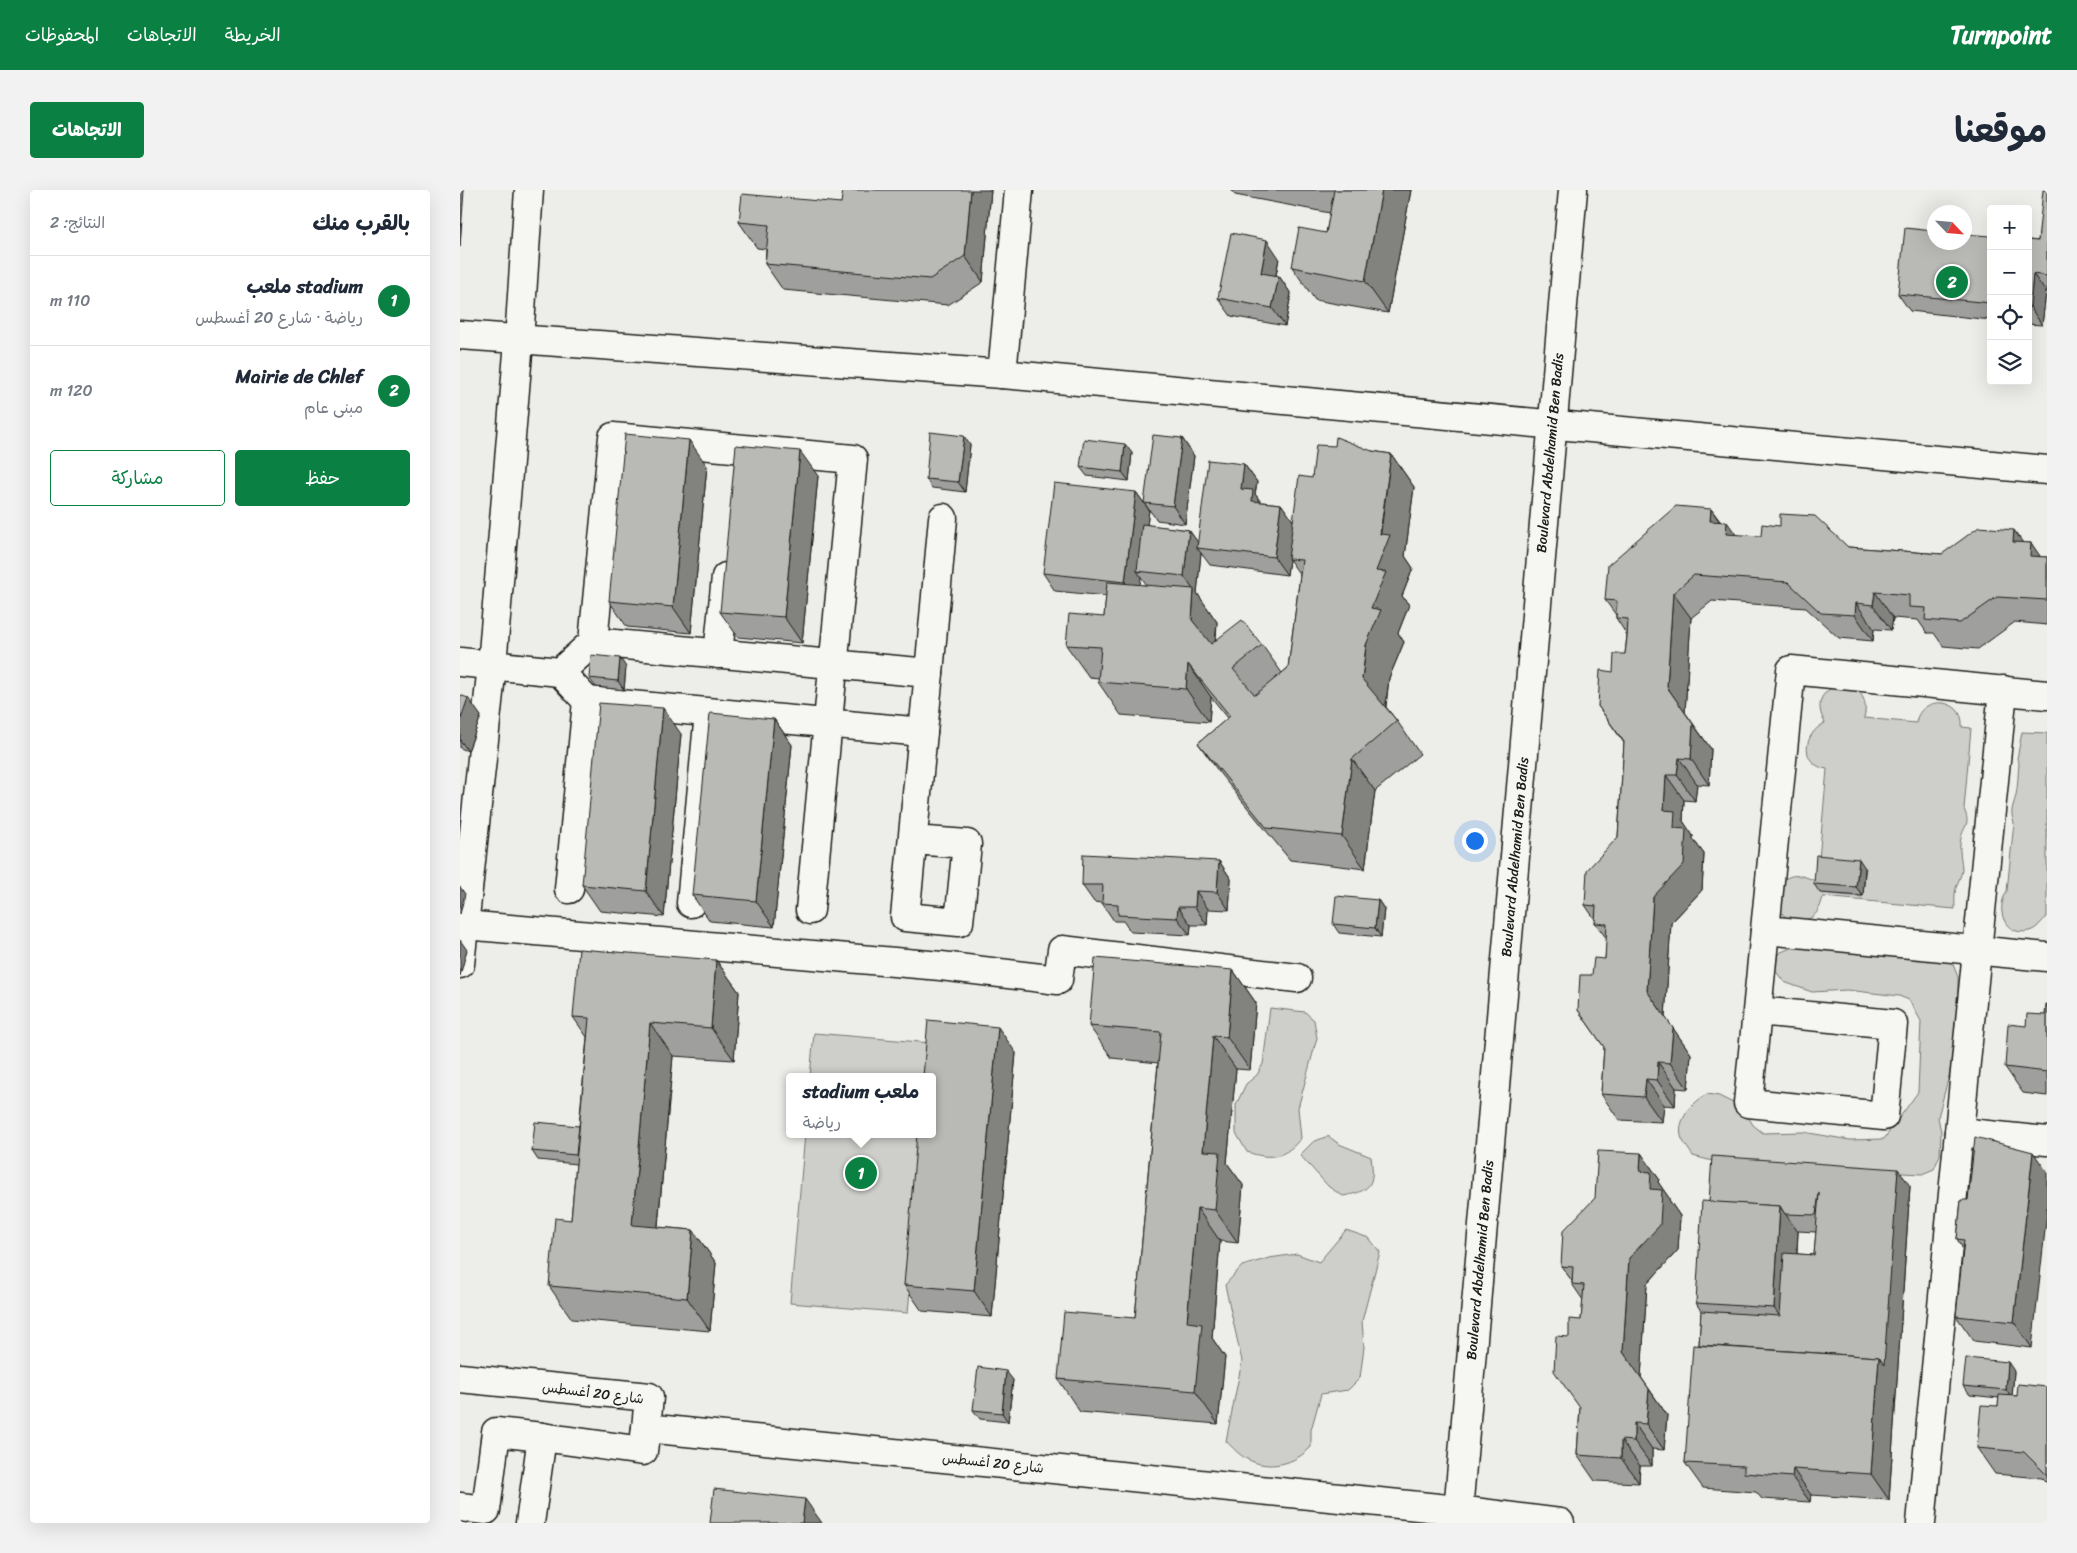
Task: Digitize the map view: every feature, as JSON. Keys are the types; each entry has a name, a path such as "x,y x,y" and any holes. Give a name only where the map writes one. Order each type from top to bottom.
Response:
{"street":[{"path":"460,964 492,665 519,341 529,190"},
{"path":"1002,374 1019,190"},
{"name":"Boulevard Abdelhamid Ben Badis","path":"1457,1516 1573,190"},
{"path":"460,335 519,341 1002,374 2047,470"},
{"path":"560,672 593,642 613,437 853,459 810,910"},
{"path":"735,478 738,448"},
{"path":"913,840 943,518"},
{"path":"718,654 728,556"},
{"path":"593,642 929,673"},
{"path":"460,662 560,672 587,701 922,732"},
{"path":"1757,1011 1893,1024 1884,1116 1748,1103 1757,1011 1765,930 1791,670 2047,695"},
{"path":"1921,1523 2003,690"},
{"path":"569,889 587,701"},
{"path":"691,903 709,713"},
{"path":"464,925 941,966 1058,980 1062,950 1297,978"},
{"path":"1765,930 2047,957"},
{"path":"1959,1132 2047,1141"},
{"name":"شارع 20 أغسطس","path":"460,1378 649,1397 646,1428 1457,1516 1560,1523"},
{"path":"460,1507 486,1510 496,1432 643,1451 646,1428"},
{"path":"530,1523 542,1437"}],"shaded area":[{"path":"1839,684 1846,685 1861,694 1865,705 1864,718 1916,723 1919,714 1925,707 1942,703 1950,705 1957,710 1961,717 1962,727 1971,728 1964,809 1967,822 1960,842 1962,870 1955,891 1955,909 1823,897 1821,905 1812,917 1805,920 1792,921 1784,915 1778,906 1777,895 1780,884 1788,877 1800,876 1817,882 1827,769 1812,762 1808,756 1807,749 1808,741 1812,734 1825,723 1820,710 1821,699 1833,687","holes":["1823,864 1866,868 1862,897 1822,893"]},
{"path":"2022,732 2047,733 2047,917 2035,929 2020,932 2008,926 2004,920 2002,906 2003,898 2007,891 2014,822 2012,811 2016,795 2019,763 2017,759"},
{"path":"1802,943 1950,957 1958,977 1958,998 1950,1072 1938,1117 1941,1132 1940,1155 1934,1169 1922,1174 1724,1164 1693,1156 1683,1141 1680,1132 1683,1119 1691,1107 1707,1094 1719,1096 1743,1108 1753,1125 1763,1133 1803,1132 1850,1140 1884,1139 1918,1092 1921,1021 1909,1000 1899,996 1847,990 1812,992 1784,982 1774,969 1779,953"},
{"path":"1270,1008 1305,1012 1314,1020 1317,1038 1298,1108 1301,1138 1289,1150 1277,1156 1263,1156 1247,1152 1236,1133 1236,1105 1246,1084 1257,1075 1263,1064"},
{"path":"814,1033 932,1043 929,1073 810,1073"},
{"path":"1328,1136 1339,1144 1371,1157 1371,1180 1365,1189 1343,1196 1329,1187 1300,1155 1313,1142"},
{"path":"805,1138 924,1138 908,1313 790,1303"},
{"path":"1346,1230 1369,1238 1380,1252 1362,1321 1364,1347 1360,1378 1348,1390 1321,1394 1311,1430 1311,1447 1305,1453 1281,1464 1264,1465 1255,1463 1241,1455 1226,1441 1242,1361 1225,1285 1242,1266 1269,1258 1297,1254 1319,1262"}],"building":[{"path":"843,190 971,190 965,256 930,279 765,264 769,225 739,222 742,194 841,203"},
{"path":"1334,190 1382,190 1365,281 1292,267 1299,228 1326,233"},
{"path":"2043,190 2047,190 2047,276 2033,274 2032,285 2032,240 2038,241"},
{"path":"1905,228 1927,230 1927,250 1972,250 1972,235 1987,236 1987,303 1898,294"},
{"path":"1231,233 1267,240 1261,273 1279,276 1272,308 1218,298"},
{"path":"930,432 964,436 958,482 926,479"},
{"path":"625,434 689,440 673,607 609,601"},
{"path":"1153,435 1182,438 1173,506 1144,503"},
{"path":"1336,437 1372,451 1391,454 1380,534 1390,535 1376,571 1386,572 1371,608 1381,610 1366,645 1362,679 1397,721 1352,759 1342,836 1267,828 1198,743 1230,716 1188,664 1186,689 1098,682 1101,647 1066,645 1069,614 1104,617 1107,582 1194,589 1192,620 1211,644 1242,620 1262,645 1233,669 1255,695 1288,668 1302,560 1288,559 1299,476 1312,478 1316,445 1335,446"},
{"path":"1084,439 1125,444 1122,472 1080,467"},
{"path":"736,445 800,451 784,617 720,612"},
{"path":"1208,460 1244,464 1241,489 1253,490 1252,501 1281,504 1274,557 1197,548"},
{"path":"1054,483 1136,492 1125,582 1043,573"},
{"path":"1676,506 1711,509 1710,521 1727,522 1726,534 1761,536 1762,524 1780,526 1780,514 1815,516 1848,547 1942,554 1979,527 2014,530 2013,542 2031,543 2030,556 2047,557 2047,600 1997,597 1960,623 1925,620 1926,608 1909,607 1909,595 1875,592 1873,605 1856,603 1855,615 1821,613 1788,582 1694,575 1673,593 1667,687 1693,724 1691,759 1679,758 1677,775 1666,775 1664,810 1675,811 1674,828 1686,829 1684,864 1653,897 1647,991 1673,1028 1670,1063 1658,1062 1657,1080 1646,1079 1644,1097 1601,1094 1604,1047 1578,1010 1580,975 1592,975 1594,958 1605,959 1607,924 1595,923 1596,906 1585,905 1587,870 1618,837 1624,742 1598,706 1600,670 1613,672 1614,654 1625,654 1628,619 1616,618 1617,601 1605,600 1608,565"},
{"path":"1142,524 1189,530 1184,576 1137,571"},
{"path":"591,655 620,658 618,681 589,678"},
{"path":"460,695 468,698 460,721"},
{"path":"599,703 663,708 646,891 582,885"},
{"path":"710,713 774,719 756,901 692,895"},
{"path":"1083,854 1219,861 1217,892 1196,891 1195,907 1178,907 1177,918 1118,915 1118,904 1102,903 1103,885 1082,885"},
{"path":"1816,855 1859,859 1856,887 1814,884"},
{"path":"1336,896 1378,900 1375,928 1333,924"},
{"path":"579,949 716,960 711,1028 650,1023 632,1225 693,1230 687,1298 549,1286 555,1218 571,1220 589,1018 573,1017"},
{"path":"1095,958 1233,970 1227,1037 1213,1036 1203,1151 1220,1152 1215,1210 1197,1208 1187,1322 1202,1324 1195,1391 1058,1379 1064,1312 1135,1318 1161,1032 1089,1026"},
{"path":"2046,1004 2047,1072 2005,1067 2008,1024 2026,1026 2027,1014 2045,1015"},
{"path":"928,1020 998,1027 974,1291 904,1285 917,1138 936,1138 936,1073 923,1073"},
{"path":"535,1122 579,1126 576,1155 532,1151"},
{"path":"1975,1137 2033,1152 2014,1322 1956,1316 1964,1240 1957,1239 1961,1200 1968,1200"},
{"path":"1598,1151 1641,1153 1640,1171 1651,1172 1650,1189 1662,1190 1660,1225 1629,1258 1623,1352 1649,1389 1646,1424 1634,1423 1634,1441 1621,1440 1621,1458 1577,1455 1580,1408 1554,1371 1556,1336 1569,1337 1569,1319 1581,1320 1584,1285 1572,1284 1573,1267 1561,1266 1563,1231 1595,1198"},
{"path":"1712,1156 1898,1169 1884,1365 1879,1357 1699,1345 1701,1311 1780,1316 1784,1253 1814,1255 1819,1193 1816,1215 1785,1214 1780,1206 1709,1202"},
{"path":"1702,1201 1780,1206 1774,1308 1696,1303"},
{"path":"1693,1345 1879,1357 1871,1474 1793,1469 1792,1477 1744,1473 1744,1466 1685,1463"},
{"path":"1966,1358 2008,1362 2006,1390 1963,1386"},
{"path":"978,1367 1006,1371 1002,1413 973,1410"},
{"path":"2018,1384 2047,1387 2047,1475 2024,1452 1977,1448 1981,1405 1998,1406 1999,1395 2017,1396"},
{"path":"714,1489 805,1499 802,1523 710,1523"}],"place":[{"name":"Mairie de Chlef","path":"1952,282"},
{"name":"stadium ملعب","path":"861,1173"}]}
